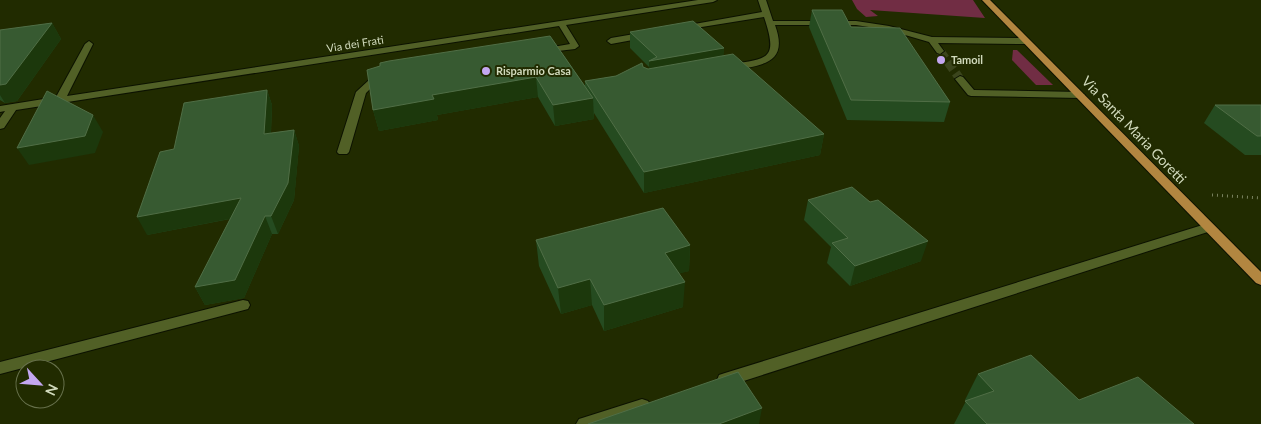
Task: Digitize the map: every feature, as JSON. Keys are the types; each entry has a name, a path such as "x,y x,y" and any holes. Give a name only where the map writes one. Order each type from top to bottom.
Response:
{"main road":[{"name":"Via Santa Maria Goretti","path":"986,0 1261,280"}],"street":[{"name":"Via dei Frati","path":"0,109 713,0"},
{"path":"714,71 760,62 774,55 777,43 762,0"},
{"path":"669,31 768,19 856,23 889,28 932,40 1026,41"},
{"path":"536,53 575,46 561,23"},
{"path":"611,41 660,32"},
{"path":"932,40 940,51"},
{"path":"60,100 89,44"},
{"path":"343,152 361,92 372,82 392,76"},
{"path":"960,79 971,93 1080,95"},
{"path":"0,126 13,107"},
{"path":"708,385 1209,227"},
{"path":"0,368 243,305"},
{"path":"585,424 660,400"}],"path":[{"path":"1174,192 1261,198"}],"shaded area":[{"path":"852,0 973,0 985,18 870,10 878,16 866,17 857,9"},
{"path":"1013,50 1017,50 1053,85 1036,85 1012,60"}],"building":[{"path":"812,10 842,10 851,27 900,28 950,102 851,100"},
{"path":"693,21 724,48 649,61 657,57 630,32"},
{"path":"52,23 6,84 0,85 0,30"},
{"path":"550,36 593,98 553,105 536,77 432,95 434,99 373,110 367,70 380,66 380,63"},
{"path":"733,54 824,134 644,172 585,81 616,76 642,63 643,67 648,69"},
{"path":"267,90 264,134 294,130 288,183 271,216 265,216 235,280 195,287 241,198 137,217 160,152 174,149 184,103"},
{"path":"47,91 93,115 85,136 17,148"},
{"path":"1215,105 1261,105 1261,136 1257,136"},
{"path":"852,187 870,202 878,200 928,241 855,266 832,243 848,238 808,200"},
{"path":"663,208 690,245 665,253 685,282 604,305 590,279 558,288 536,240"},
{"path":"1031,355 1079,400 1138,377 1194,424 987,424 965,401 994,391 978,374"},
{"path":"738,372 762,408 719,424 588,424"}],"tunnel":[{"path":"940,51 960,79"}],"place":[{"name":"Tamoil","path":"941,60"},
{"name":"Risparmio Casa","path":"486,71"}]}
